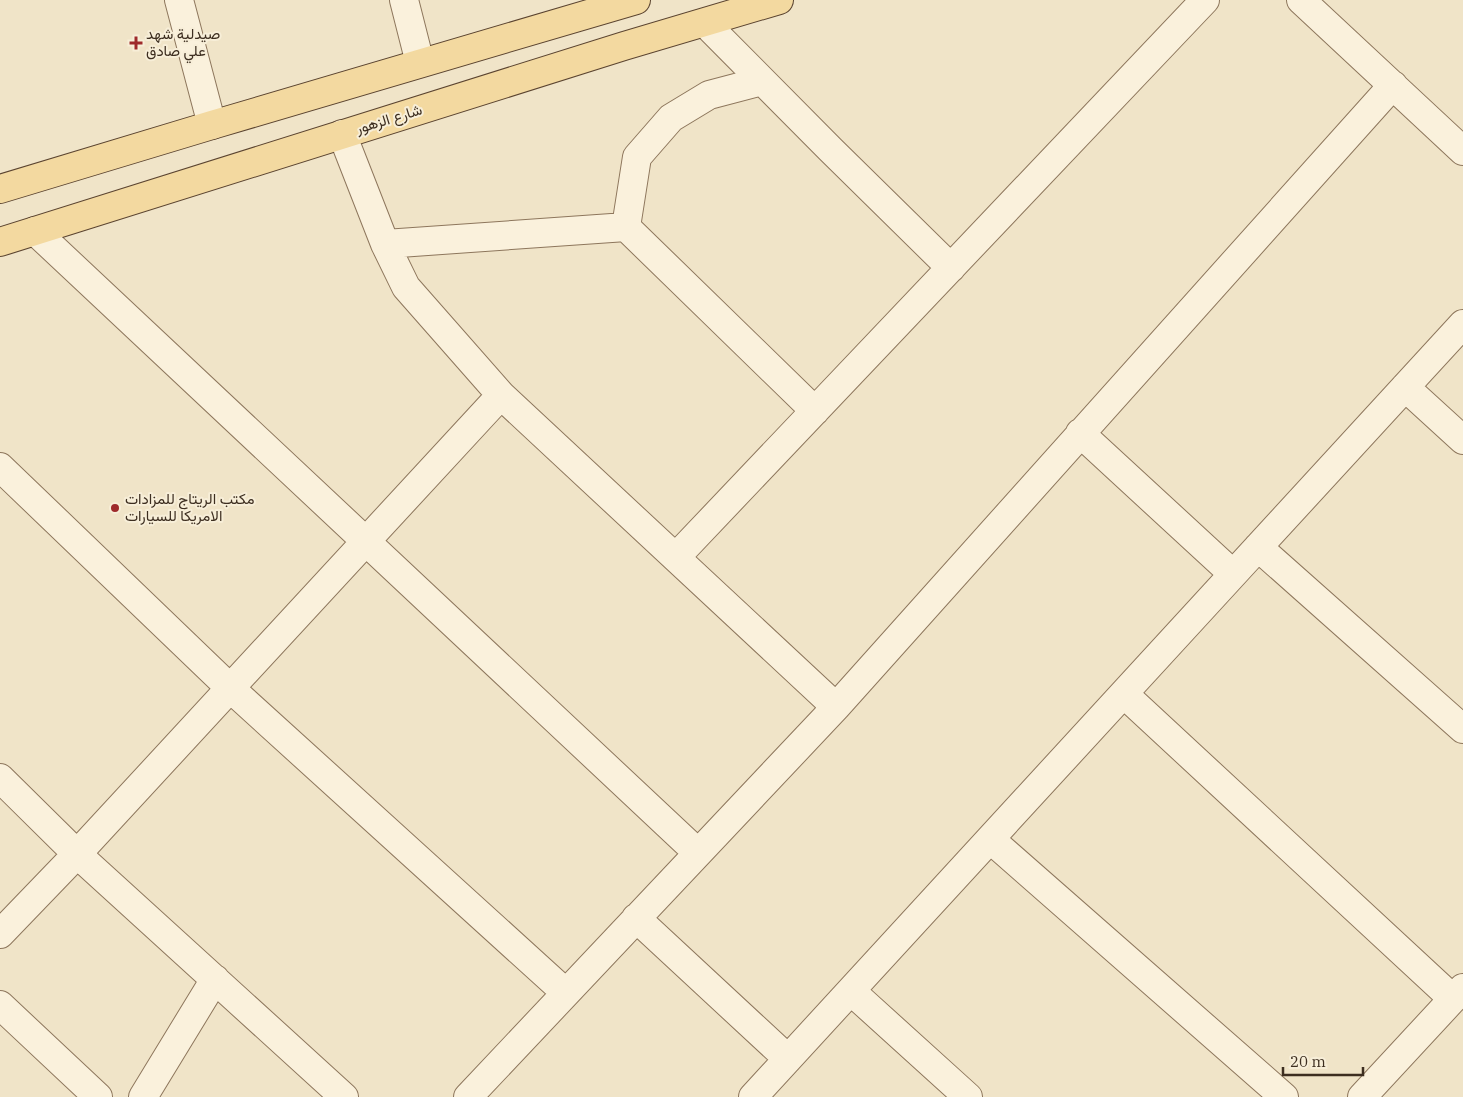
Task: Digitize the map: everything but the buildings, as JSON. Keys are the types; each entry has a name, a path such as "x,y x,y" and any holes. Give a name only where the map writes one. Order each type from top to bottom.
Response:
{"main road":[{"path":"0,189 212,124 636,0"},
{"name":"شارع الزهور","path":"0,242 615,49 779,0"}],"street":[{"path":"179,0 212,124"},
{"path":"404,0 420,63"},
{"path":"676,557 1205,0"},
{"path":"1301,0 1463,151"},
{"path":"705,23 951,268"},
{"path":"626,227 637,157 671,118 709,95 762,81"},
{"path":"468,1097 836,707 1080,433 1354,131 1393,85"},
{"path":"342,134 385,244 406,287 501,395 836,707"},
{"path":"385,244 626,227 815,411"},
{"path":"36,231 698,853"},
{"path":"753,1097 1463,324"},
{"path":"1405,387 1463,440"},
{"path":"0,934 77,854 501,395"},
{"path":"1080,433 1233,574"},
{"path":"0,467 230,688 566,992"},
{"path":"1258,547 1463,729"},
{"path":"1124,694 1458,993 1362,1097"},
{"path":"0,778 77,854 344,1097"},
{"path":"990,839 1284,1097"},
{"path":"636,918 788,1059"},
{"path":"143,1097 215,979"},
{"path":"851,991 968,1097"},
{"path":"0,1004 98,1097"}],"place":[{"name":"صيدلية شهد علي صادق","path":"136,43"},
{"name":"مكتب الريتاج للمزادات الامريكا للسيارات","path":"115,508"}]}
